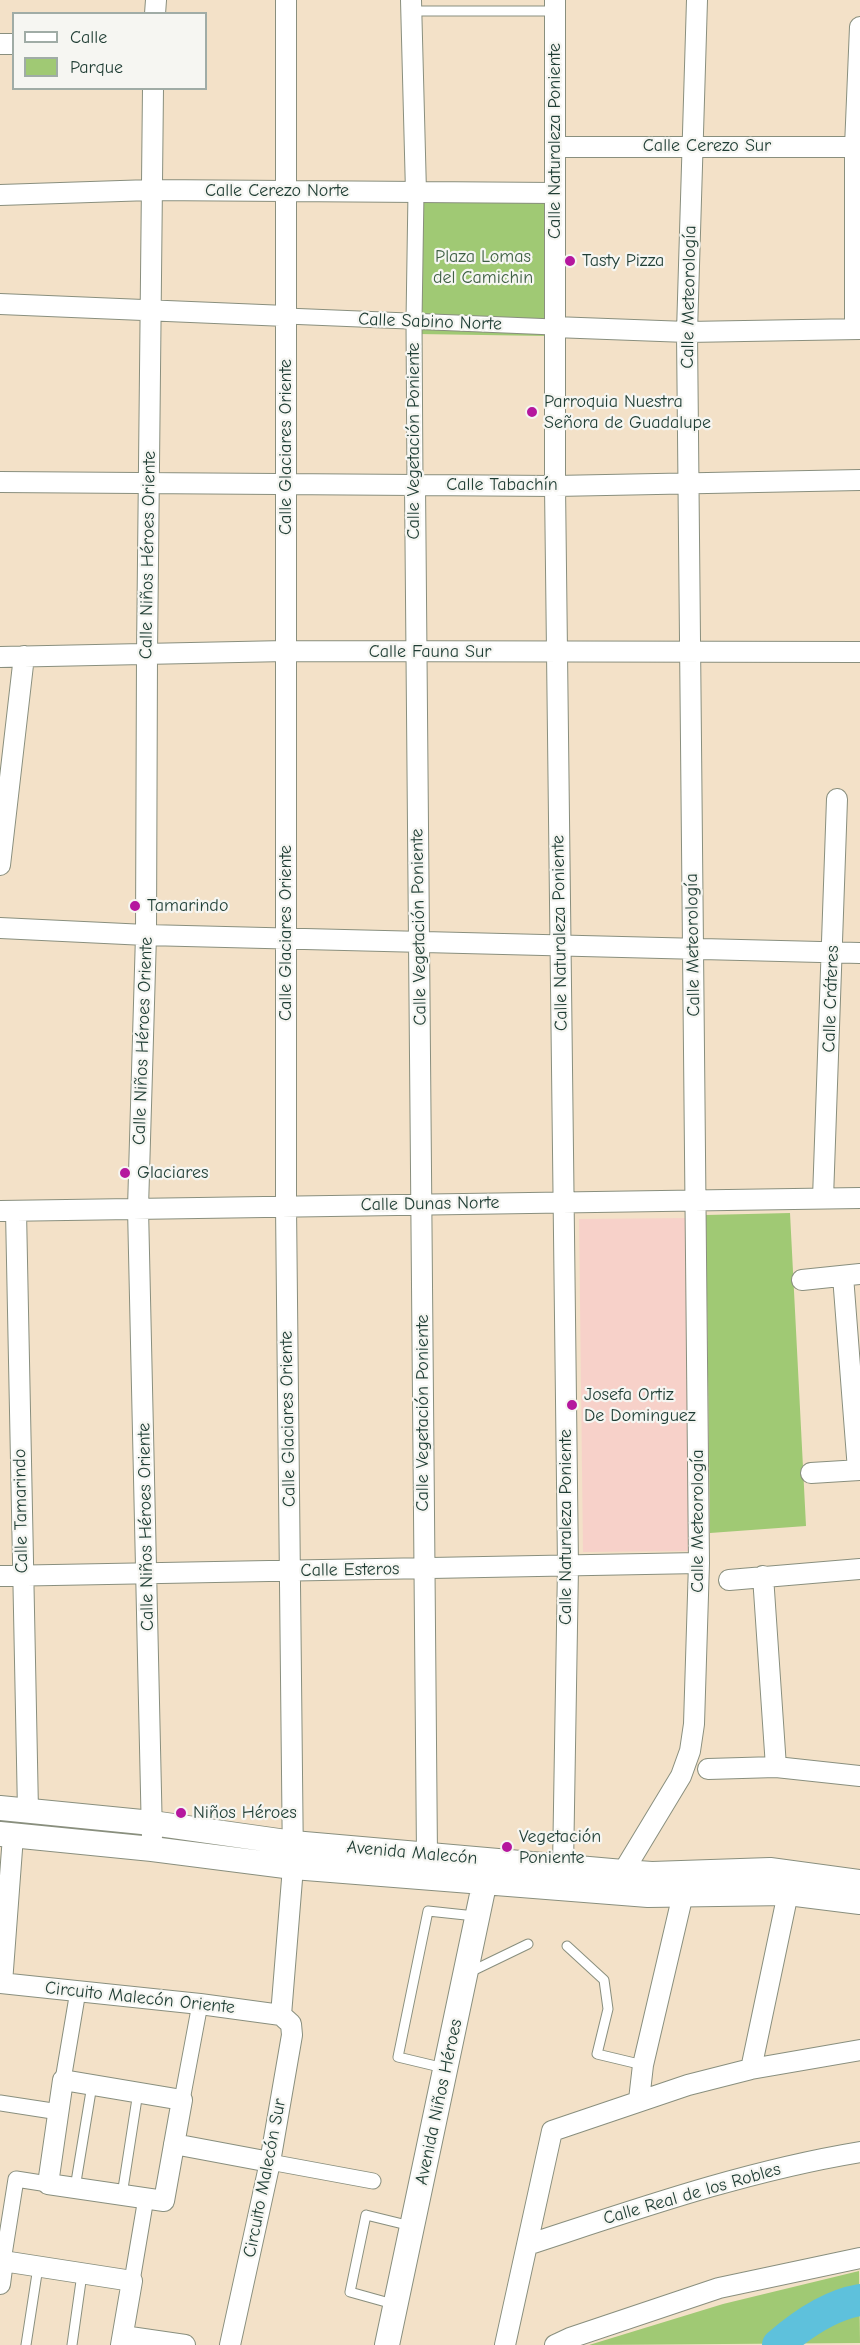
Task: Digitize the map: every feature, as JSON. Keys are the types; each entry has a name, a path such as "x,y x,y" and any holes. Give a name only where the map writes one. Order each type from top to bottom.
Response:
{"street":[{"name":"Calle Glaciares Oriente","path":"281,2014 293,1867 286,1206 286,0"},
{"name":"Calle Meteorología","path":"623,1872 652,1828 681,1776 690,1751 694,1724 699,1563 687,332 697,0"},
{"name":"Calle Naturaleza Poniente","path":"555,5 555,486 568,1566 563,1867"},
{"name":"Calle Vegetación Poniente","path":"411,6 416,192 414,321 416,652 427,1855"},
{"path":"857,329 860,27"},
{"name":"Calle Niños Héroes Oriente","path":"152,1849 138,1209 146,935 153,90"},
{"name":"Calle Cerezo Sur","path":"555,147 858,147"},
{"name":"Calle Cerezo Norte","path":"0,195 151,190 555,193"},
{"name":"Calle Sabino Norte","path":"0,304 687,332 857,329"},
{"name":"Calle Tabachín","path":"0,482 555,486 860,480"},
{"name":"Calle Fauna Sur","path":"0,657 286,651 860,652"},
{"path":"0,865 24,657"},
{"name":"Calle Cráteres","path":"823,1198 837,799"},
{"path":"0,928 146,935 860,953"},
{"name":"Calle Dunas Norte","path":"8,1211 860,1198"},
{"name":"Calle Tamarindo","path":"8,1211 22,1575 28,1811"},
{"path":"802,1280 851,1275 859,1470 811,1473"},
{"name":"Calle Esteros","path":"0,1576 699,1563"},
{"path":"729,1580 860,1569"},
{"path":"763,1576 776,1767"},
{"path":"708,1769 776,1767 860,1776"},
{"name":"Avenida Malecón","path":"0,1808 152,1823 293,1843 427,1855 487,1871 648,1895 788,1893 860,1902"},
{"path":"1,1983 6,1835"},
{"name":"Avenida Malecón","path":"6,1835 152,1849 293,1867 487,1871 563,1867 652,1874 770,1870 860,1882"},
{"name":"Avenida Niños Héroes","path":"387,2345 487,1871"},
{"path":"751,2069 788,1893"},
{"path":"639,2100 643,2065 683,1894"},
{"name":"Circuito Malecón Oriente","path":"1,1983 281,2014"},
{"path":"48,2184 78,1991"},
{"path":"0,2284 6,2206 16,2180 164,2201 200,2004"},
{"name":"Circuito Malecón Sur","path":"230,2345 270,2162 292,2035 291,2024 281,2014"},
{"path":"505,2345 526,2245 556,2128 639,2100 751,2069 860,2050"},
{"path":"63,2080 182,2100"},
{"path":"0,2103 58,2112"},
{"path":"174,2144 373,2181"},
{"name":"Calle Real de los Robles","path":"526,2245 722,2182 768,2170 860,2152"},
{"path":"146,2198 122,2341 184,2345"},
{"path":"555,2345 719,2288 860,2258"},
{"path":"2,2261 132,2281"}],"lane":[{"path":"411,6 555,5"},
{"path":"446,2068 398,2057 428,1911 477,1916"},
{"path":"466,1974 528,1944"},
{"path":"567,1946 604,1980 608,2009 597,2054 643,2065"},
{"path":"75,2188 92,2085"},
{"path":"122,2195 138,2092"},
{"path":"396,2305 350,2292 366,2215 412,2226"},
{"path":"26,2345 38,2267"},
{"path":"72,2345 82,2274"}],"shaded area":[{"path":"685,1218 689,1551 583,1552 579,1219"}],"green space":[{"name":"Plaza Lomas del Camichin","path":"420,199 549,201 547,336 418,334"},
{"path":"790,1213 806,1526 710,1533 706,1215"},
{"path":"859,2271 860,2343 589,2345 723,2304"}],"waterway":[{"path":"778,2345 816,2317 838,2306 860,2300"}],"place":[{"name":"Tasty Pizza","path":"570,261"},
{"name":"Parroquia Nuestra Señora de Guadalupe","path":"532,412"},
{"name":"Tamarindo","path":"135,906"},
{"name":"Glaciares","path":"125,1173"},
{"name":"Josefa Ortiz De Dominguez","path":"572,1405"},
{"name":"Niños Héroes","path":"181,1813"},
{"name":"Vegetación Poniente","path":"507,1847"}]}
